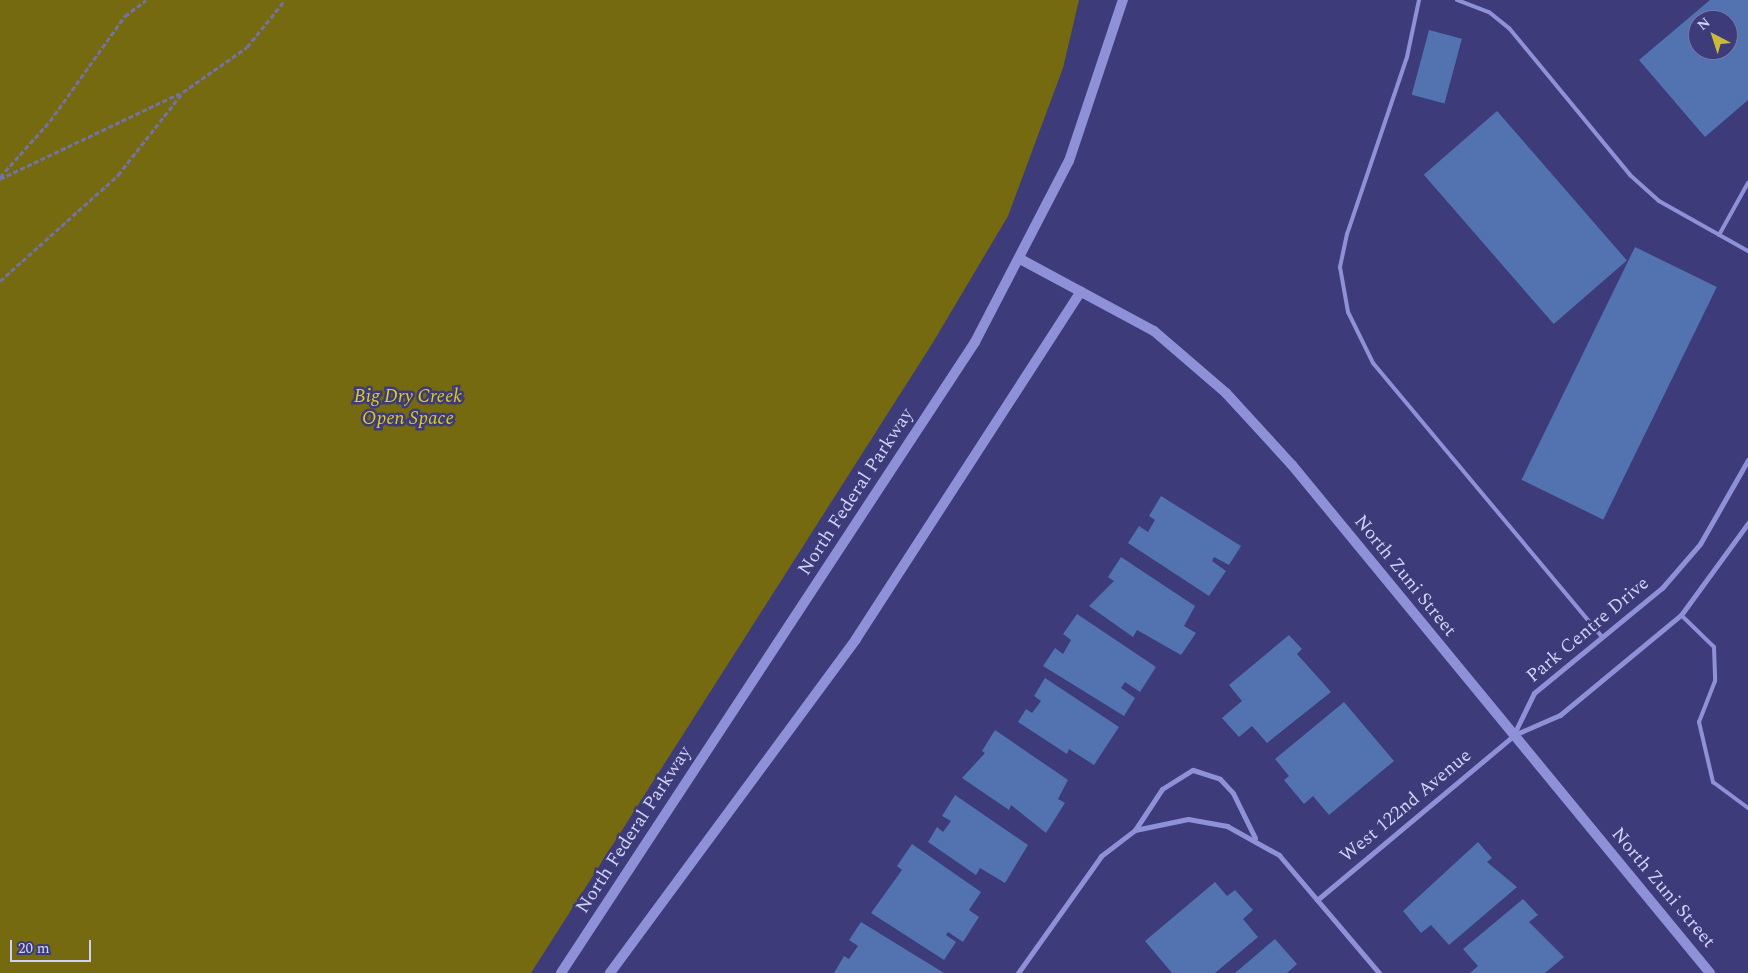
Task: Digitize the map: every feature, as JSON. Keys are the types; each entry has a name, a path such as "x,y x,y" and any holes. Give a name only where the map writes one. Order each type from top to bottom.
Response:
{"main road":[{"name":"North Federal Parkway","path":"561,973 970,350 1022,260 1069,161 1123,0"},
{"name":"North Zuni Street","path":"1022,260 1154,331 1226,393 1514,735 1710,973"},
{"path":"610,973 856,640 1081,291"}],"street":[{"name":"Park Centre Drive","path":"1514,735 1534,693 1662,588 1700,544 1748,460"},
{"path":"1514,735 1560,715 1681,615 1748,523"},
{"name":"West 122nd Avenue","path":"1318,900 1514,735"},
{"path":"1018,973 1101,856 1135,830 1162,789 1193,770 1220,779 1233,793 1254,838"},
{"path":"1135,830 1188,819 1220,824 1254,838 1279,855 1379,973"}],"lane":[{"path":"1419,0 1408,57 1347,234 1340,267 1348,312 1373,363 1602,637"},
{"path":"1457,0 1489,12 1509,28 1630,175 1659,201 1748,251"},
{"path":"1719,235 1748,183"},
{"path":"1681,615 1714,647 1715,681 1699,722 1712,782 1748,808"}],"path":[{"path":"0,178 50,121 125,16 146,0"},
{"path":"0,178 183,92 247,47 285,0"},
{"path":"0,281 118,175 183,92"}],"green space":[{"name":"Big Dry Creek Open Space","path":"0,0 1079,0 1063,68 1008,216 932,344 531,973 0,973"}],"building":[{"path":"1710,0 1748,0 1748,100 1705,137 1639,60 1688,19 1688,60 1738,60 1738,10 1698,10"},
{"path":"1429,30 1462,39 1445,104 1412,95"},
{"path":"1497,111 1627,260 1554,324 1424,175"},
{"path":"1635,247 1717,287 1603,520 1521,480"},
{"path":"1161,496 1241,546 1229,565 1214,557 1212,561 1226,571 1209,596 1128,543 1139,526 1148,532 1155,520 1149,516"},
{"path":"1121,557 1195,606 1184,626 1196,633 1181,655 1137,630 1133,637 1089,606 1114,581 1108,577"},
{"path":"1077,614 1156,667 1140,692 1125,682 1121,688 1135,698 1124,716 1043,666 1055,648 1063,654 1071,640 1063,634"},
{"path":"1289,635 1302,649 1297,654 1331,692 1267,743 1252,726 1239,737 1222,718 1242,701 1229,685"},
{"path":"1045,678 1119,727 1094,765 1069,749 1067,754 1018,722 1026,709 1032,713 1041,701 1034,696"},
{"path":"1344,702 1394,761 1329,815 1313,796 1304,804 1284,780 1289,776 1275,759"},
{"path":"995,730 1068,780 1058,799 1065,803 1046,833 1011,805 1009,810 962,778 985,753 982,751"},
{"path":"955,795 1028,845 1005,883 980,868 976,875 928,842 937,827 943,832 951,821 942,816"},
{"path":"1478,842 1492,858 1487,862 1517,887 1449,945 1431,925 1421,933 1403,911"},
{"path":"912,844 981,892 969,910 979,917 963,942 948,932 946,935 956,942 944,960 871,913 902,870 897,866"},
{"path":"1215,882 1227,896 1235,890 1253,910 1243,919 1258,937 1215,973 1172,973 1145,941"},
{"path":"1523,899 1538,915 1529,922 1564,957 1545,973 1470,973 1478,966 1463,949"},
{"path":"861,922 944,973 834,973 844,956 849,959 858,946 849,940"},
{"path":"1275,939 1297,964 1287,973 1235,973"}]}
